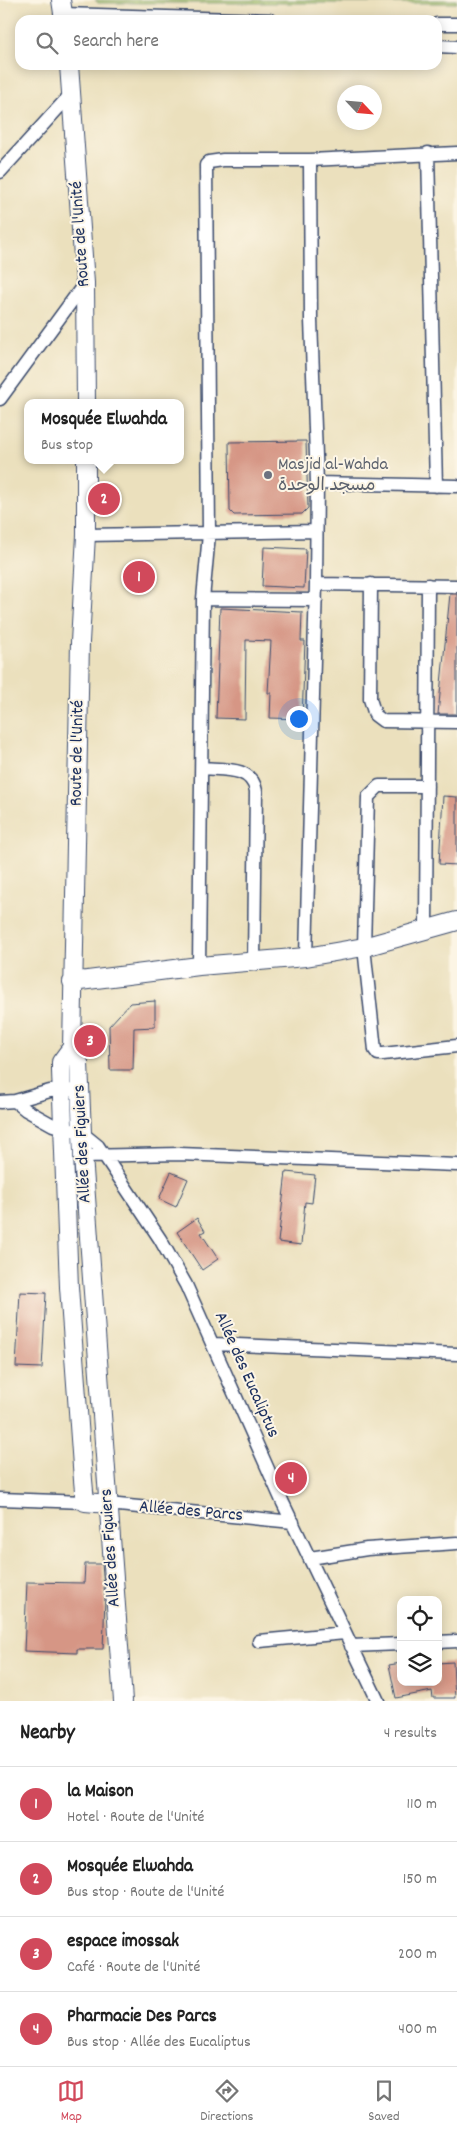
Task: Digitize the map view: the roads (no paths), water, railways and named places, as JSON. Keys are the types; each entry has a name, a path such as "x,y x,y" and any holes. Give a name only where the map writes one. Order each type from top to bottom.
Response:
{"street":[{"path":"62,11 154,15"},
{"path":"442,24 457,24"},
{"path":"442,46 457,47"},
{"name":"Route de l'Unité","path":"69,70 85,283 86,399"},
{"path":"0,172 71,94"},
{"path":"428,153 436,486"},
{"path":"199,966 203,599 209,534 206,165 209,162 223,160 310,160 457,153"},
{"path":"306,956 316,600 316,484 311,320 310,160"},
{"path":"0,399 85,283"},
{"name":"Route de l'Unité","path":"72,1047 80,642 86,535 86,464"},
{"path":"316,484 457,486"},
{"path":"86,535 316,531"},
{"path":"316,584 457,586"},
{"path":"371,584 371,709 383,721 457,722"},
{"path":"426,930 428,585"},
{"path":"203,599 316,600"},
{"path":"202,768 243,773 249,775 254,782 256,800 254,961"},
{"path":"427,786 379,786 368,797 364,948 375,1050 378,1054 457,1046"},
{"path":"72,982 364,948 457,921"},
{"name":"Allée des Figuiers","path":"85,1502 69,1287 61,1062 72,1047 79,1062 83,1156 101,1380 123,1701"},
{"path":"0,1102 15,1101 39,1093 80,1090"},
{"path":"15,1101 26,1110 64,1129 82,1134"},
{"name":"Allée des Eucaliptus","path":"82,1134 98,1146 105,1155 160,1239 186,1285 293,1522 378,1701"},
{"path":"83,1156 180,1154 457,1165"},
{"path":"213,1344 457,1354"},
{"name":"Allée des Parcs","path":"0,1499 85,1502 293,1522"},
{"path":"310,1558 367,1549 457,1543"},
{"path":"259,1640 345,1634"},
{"path":"442,1642 457,1641"},
{"path":"351,1646 397,1644"}],"place":[{"name":"Masjid al-Wahda مسجد الوحدة","path":"268,475"},
{"name":"Mosquée Elwahda","path":"104,499"},
{"name":"la Maison","path":"139,577"},
{"name":"espace imossak","path":"90,1041"},
{"name":"Pharmacie Des Parcs","path":"291,1478"}]}
